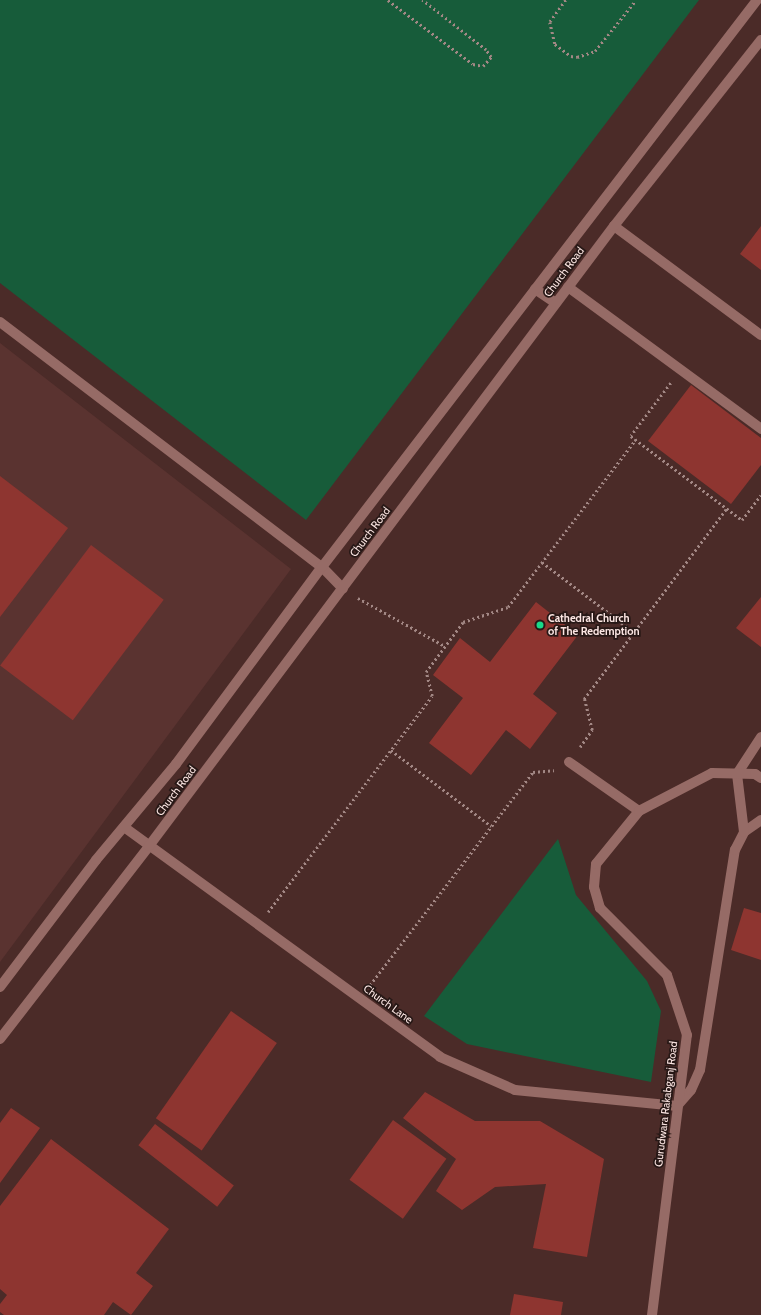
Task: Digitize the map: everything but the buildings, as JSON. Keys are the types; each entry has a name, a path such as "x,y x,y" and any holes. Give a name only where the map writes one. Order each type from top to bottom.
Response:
{"street":[{"name":"Church Road","path":"0,987 124,827 176,764 322,567 757,0"},
{"name":"Church Road","path":"0,1039 149,846 614,226 760,43"},
{"path":"614,226 761,335"},
{"path":"568,287 683,369 761,429"},
{"path":"534,289 556,303"},
{"path":"0,322 322,567 342,589"},
{"path":"744,832 737,774 761,737"},
{"path":"569,762 639,811"},
{"name":"Gurudwara Rakabganj Road","path":"652,1315 686,1035 667,975 600,908 594,887 596,864 639,811 712,773 755,774 761,778"},
{"path":"677,1106 691,1090 700,1070 736,850 744,832 761,820"},
{"name":"Church Lane","path":"124,827 440,1057 515,1090 677,1106"}],"path":[{"path":"388,0 473,64 483,66 491,57 486,50 422,0"},
{"path":"566,0 550,22 555,44 571,56 577,57 595,51 636,0"},
{"path":"683,369 631,436 742,520 761,496"},
{"path":"258,925 432,696 426,672 463,622 508,607 636,440"},
{"path":"359,998 533,772 564,769 592,730 584,699 726,509"},
{"path":"542,562 634,632"},
{"path":"342,589 445,646"},
{"path":"391,750 491,826"}],"shaded area":[{"path":"0,343 291,569 0,962"}],"green space":[{"path":"0,0 699,0 306,520 0,283"},
{"path":"558,839 576,895 647,981 661,1011 651,1082 467,1044 424,1016"}],"place":[{"name":"Cathedral Church of The Redemption","path":"540,625"}]}
